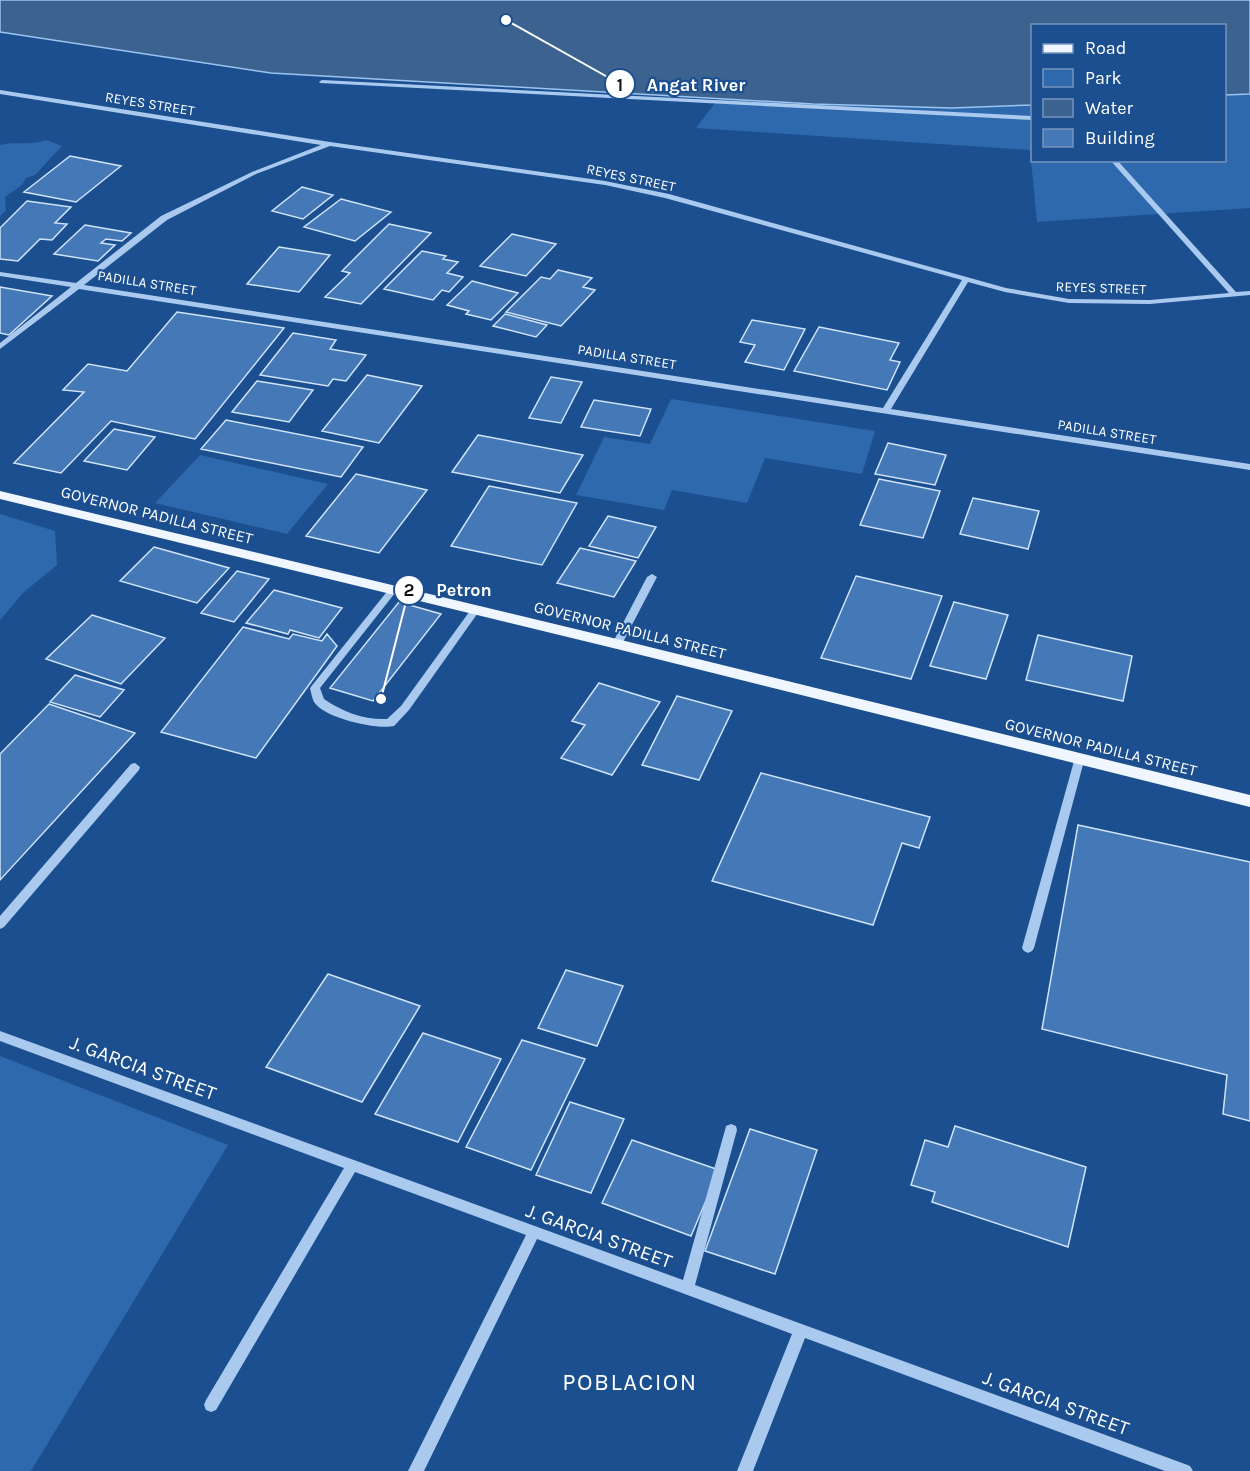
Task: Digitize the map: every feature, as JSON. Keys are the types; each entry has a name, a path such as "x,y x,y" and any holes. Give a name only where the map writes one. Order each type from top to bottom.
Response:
{"main road":[{"name":"GOVERNOR PADILLA STREET","path":"0,495 617,644 1079,761 1250,801"}],"street":[{"path":"322,82 1031,118"},
{"name":"REYES STREET","path":"0,92 330,144 605,183 666,196 1005,291 1069,301 1150,302 1250,293"},
{"path":"0,347 164,218 254,173 330,144"},
{"path":"1115,162 1234,294"},
{"name":"PADILLA STREET","path":"0,274 1250,467"},
{"path":"885,411 966,280"},
{"path":"617,644 652,577"},
{"path":"392,591 315,688 319,701 333,711 378,724 390,723 405,708 475,610"},
{"path":"1028,948 1079,761"},
{"path":"0,924 135,767"},
{"name":"J. GARCIA STREET","path":"0,1036 1185,1471"},
{"path":"687,1289 732,1130"},
{"path":"211,1405 352,1166"},
{"path":"416,1471 534,1233"},
{"path":"744,1471 801,1330"}],"green space":[{"path":"1250,94 1250,208 1037,222 1031,162 1226,162 1226,95"},
{"path":"718,99 952,108 1031,105 1031,160 1030,150 696,128"},
{"path":"46,140 62,146 35,175 26,178 22,185 5,197 6,211 0,216 0,145"},
{"path":"671,399 875,431 862,474 765,458 747,503 672,490 664,510 576,495 604,437 650,444"},
{"path":"200,455 328,484 287,534 155,503"},
{"path":"0,514 55,531 57,565 24,592 0,620"},
{"path":"0,1056 228,1145 31,1471 0,1471"}],"water":[{"path":"0,0 1250,0 1250,94 1226,95 1226,24 1031,24 1031,105 952,108 813,104 271,73 0,32"}],"building":[{"path":"70,156 121,166 76,202 24,192"},
{"path":"302,187 333,195 303,219 272,211"},
{"path":"341,199 391,212 355,241 304,227"},
{"path":"27,201 71,207 55,223 67,224 52,240 40,239 18,261 0,259 0,228"},
{"path":"389,224 431,233 361,304 325,297 350,273 342,271"},
{"path":"85,225 131,233 122,241 106,239 101,243 115,245 98,261 54,254"},
{"path":"512,234 556,244 526,276 480,266"},
{"path":"279,247 330,255 299,292 247,284"},
{"path":"422,251 446,256 443,259 458,262 447,273 463,277 449,292 442,290 433,300 384,289"},
{"path":"558,270 592,278 583,287 595,290 561,326 506,312 541,277 550,279"},
{"path":"472,281 518,293 491,320 466,314 469,311 447,305"},
{"path":"0,287 52,296 9,335 0,333"},
{"path":"177,312 284,328 195,439 111,421 61,473 14,463 84,392 63,390 88,364 127,371"},
{"path":"505,314 547,325 536,337 493,326"},
{"path":"752,320 805,329 784,370 745,362 755,345 740,342"},
{"path":"819,327 899,343 890,360 900,362 887,390 794,371"},
{"path":"293,333 336,340 330,349 366,355 346,381 333,379 328,386 260,375"},
{"path":"367,375 422,386 379,443 322,431"},
{"path":"551,377 582,382 561,423 529,418"},
{"path":"257,381 313,390 289,422 232,412"},
{"path":"594,400 651,409 640,436 581,427"},
{"path":"226,420 363,447 341,477 201,449"},
{"path":"114,429 155,437 127,470 84,461"},
{"path":"478,435 583,455 560,493 452,472"},
{"path":"888,443 946,455 935,485 875,474"},
{"path":"356,474 427,490 379,553 306,536"},
{"path":"879,479 940,491 923,538 860,525"},
{"path":"489,486 577,503 542,565 451,546"},
{"path":"973,498 1039,511 1028,549 960,534"},
{"path":"608,516 656,527 638,558 589,546"},
{"path":"154,547 229,568 197,603 120,581"},
{"path":"580,548 636,561 614,597 557,583"},
{"path":"237,571 269,579 234,622 201,613"},
{"path":"856,576 942,596 911,679 821,658"},
{"path":"274,590 342,608 319,638 290,630 288,634 246,623"},
{"path":"399,602 441,614 373,701 330,688"},
{"path":"954,602 1008,615 986,679 930,666"},
{"path":"92,615 165,638 121,684 46,659"},
{"path":"243,627 289,639 293,634 322,641 327,634 337,646 256,758 161,732"},
{"path":"1038,635 1132,656 1123,701 1026,680"},
{"path":"75,675 124,690 100,717 50,702"},
{"path":"599,683 660,702 612,775 561,758 585,725 572,721"},
{"path":"677,696 732,711 699,780 642,765"},
{"path":"49,704 135,733 0,880 0,754"},
{"path":"761,773 930,817 919,848 902,843 873,925 712,881"},
{"path":"1078,825 1250,862 1250,1121 1223,1114 1227,1075 1042,1029"},
{"path":"566,970 623,986 597,1046 538,1028"},
{"path":"328,974 420,1006 362,1102 266,1067"},
{"path":"423,1033 501,1059 458,1142 375,1114"},
{"path":"522,1040 585,1059 531,1170 466,1147"},
{"path":"570,1102 624,1119 591,1193 536,1175"},
{"path":"955,1126 1086,1167 1068,1247 932,1202 935,1192 911,1185 925,1140 948,1147"},
{"path":"750,1129 817,1150 775,1274 705,1251"},
{"path":"632,1140 719,1170 691,1236 602,1203"}],"place":[{"name":"Angat River","path":"506,20"},
{"name":"Petron","path":"381,699"}],"district":[{"name":"POBLACION","path":"630,1382"}]}
